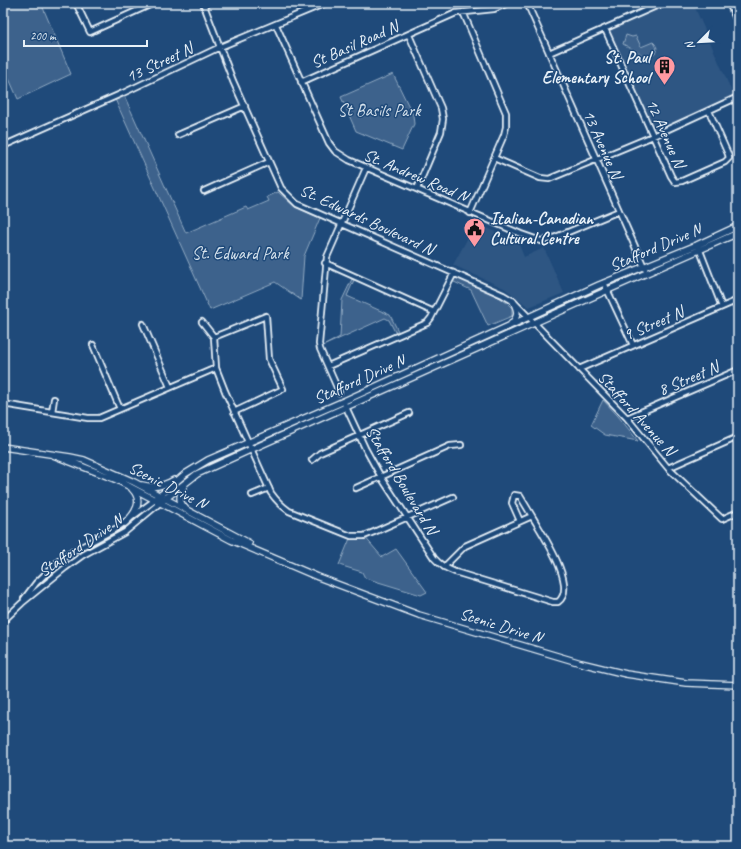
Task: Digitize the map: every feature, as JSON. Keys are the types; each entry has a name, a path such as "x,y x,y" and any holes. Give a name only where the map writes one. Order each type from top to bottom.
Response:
{"main road":[{"name":"Stafford Drive N","path":"698,247 738,226"},
{"name":"Stafford Drive N","path":"186,477 608,290 645,270 698,247 738,233"},
{"name":"Stafford Drive N","path":"160,499 208,460 344,401 604,283 645,270"},
{"path":"509,326 517,316 518,312 513,301"},
{"name":"Scenic Drive N","path":"3,447 84,460 160,499 231,540 318,577 412,613 580,664 654,679 686,683 738,685"},
{"path":"131,484 158,486 186,477"},
{"path":"186,477 180,498 183,507 190,512"},
{"path":"125,523 135,513 138,506 137,494 131,484"},
{"name":"Scenic Drive N","path":"160,499 190,512 266,554"}],"street":[{"path":"76,3 90,32 143,5 154,3"},
{"name":"St. Edwards Boulevard N","path":"203,3 220,48 281,188 297,204 503,295 513,301 534,323"},
{"name":"13 Street N","path":"3,146 220,48 326,3"},
{"name":"St Basil Road N","path":"301,82 456,13 494,9 508,3"},
{"name":"13 Avenue N","path":"527,3 645,270"},
{"path":"549,54 663,3"},
{"path":"729,3 738,23"},
{"path":"463,12 507,116 504,132 470,213"},
{"name":"St. Andrew Road N","path":"276,25 329,143 335,151 342,156 470,213 541,241 559,237 619,211"},
{"name":"12 Avenue N","path":"605,29 672,179 675,182 682,182 725,162 729,158 709,110"},
{"path":"409,35 441,108 443,119 441,132 417,189"},
{"path":"494,158 544,179 553,177 653,136 738,97"},
{"path":"178,135 245,106"},
{"path":"204,191 269,162"},
{"path":"339,392 319,344 325,263 366,168"},
{"path":"698,247 722,307"},
{"path":"325,263 434,312"},
{"path":"328,366 427,323 454,273"},
{"path":"604,283 633,346"},
{"name":"9 Street N","path":"579,369 738,300"},
{"path":"214,337 266,316 270,359 283,389 234,412"},
{"path":"202,322 214,337 216,368 248,443 269,488 278,502 289,511 351,536 359,536 369,534 408,518 453,497"},
{"name":"Stafford Avenue N","path":"534,323 627,418 668,468 722,519 738,512"},
{"path":"143,324 170,387"},
{"path":"92,345 120,409"},
{"path":"3,404 95,418 103,417 216,368"},
{"name":"8 Street N","path":"627,418 738,370"},
{"path":"52,412 54,399"},
{"name":"Stafford Boulevard N","path":"344,401 359,436 381,477 434,558 444,567 455,572 553,602 558,602 562,596 564,585 558,564 522,498 514,495 512,503 520,521"},
{"path":"312,460 320,453 409,413"},
{"path":"668,468 738,437"},
{"path":"356,488 450,446 461,446"},
{"path":"252,495 269,488"},
{"name":"Stafford Drive N","path":"22,603 36,583 60,560 68,554 125,523 160,499"},
{"name":"Stafford Drive N","path":"3,621 22,603 70,564 125,532 160,499"},
{"path":"444,567 465,546 532,516"}],"shaded area":[{"path":"663,3 693,3 735,99 653,136 605,29"},
{"path":"476,223 518,242 524,257 544,248 564,293 529,307 504,288 453,265"}],"green space":[{"path":"3,3 41,3 71,74 18,99 3,65"},
{"path":"626,35 632,37 636,36 641,47 653,42 657,48 655,54 644,59 642,58 641,54 623,44"},
{"name":"St Basils Park","path":"393,74 413,115 414,124 402,150 356,131 341,97"},
{"name":"St. Edward Park","path":"123,93 186,233 246,207 248,210 269,201 267,197 278,192 295,207 320,218 304,256 301,300 275,282 210,310 114,97"},
{"path":"457,278 486,290 500,298 512,308 512,316 488,326 471,290 452,281"},
{"path":"352,279 354,280 347,296 390,315 398,331 395,332 389,320 385,318 323,346 340,337 342,300"},
{"path":"603,400 638,441 605,435 591,425"},
{"path":"351,536 364,536 382,557 396,549 427,592 421,595 365,578 362,572 339,565"}],"place":[{"name":"St. Paul Elementary School","path":"665,86"},
{"name":"Italian-Canadian Cultural Centre","path":"474,248"}]}
